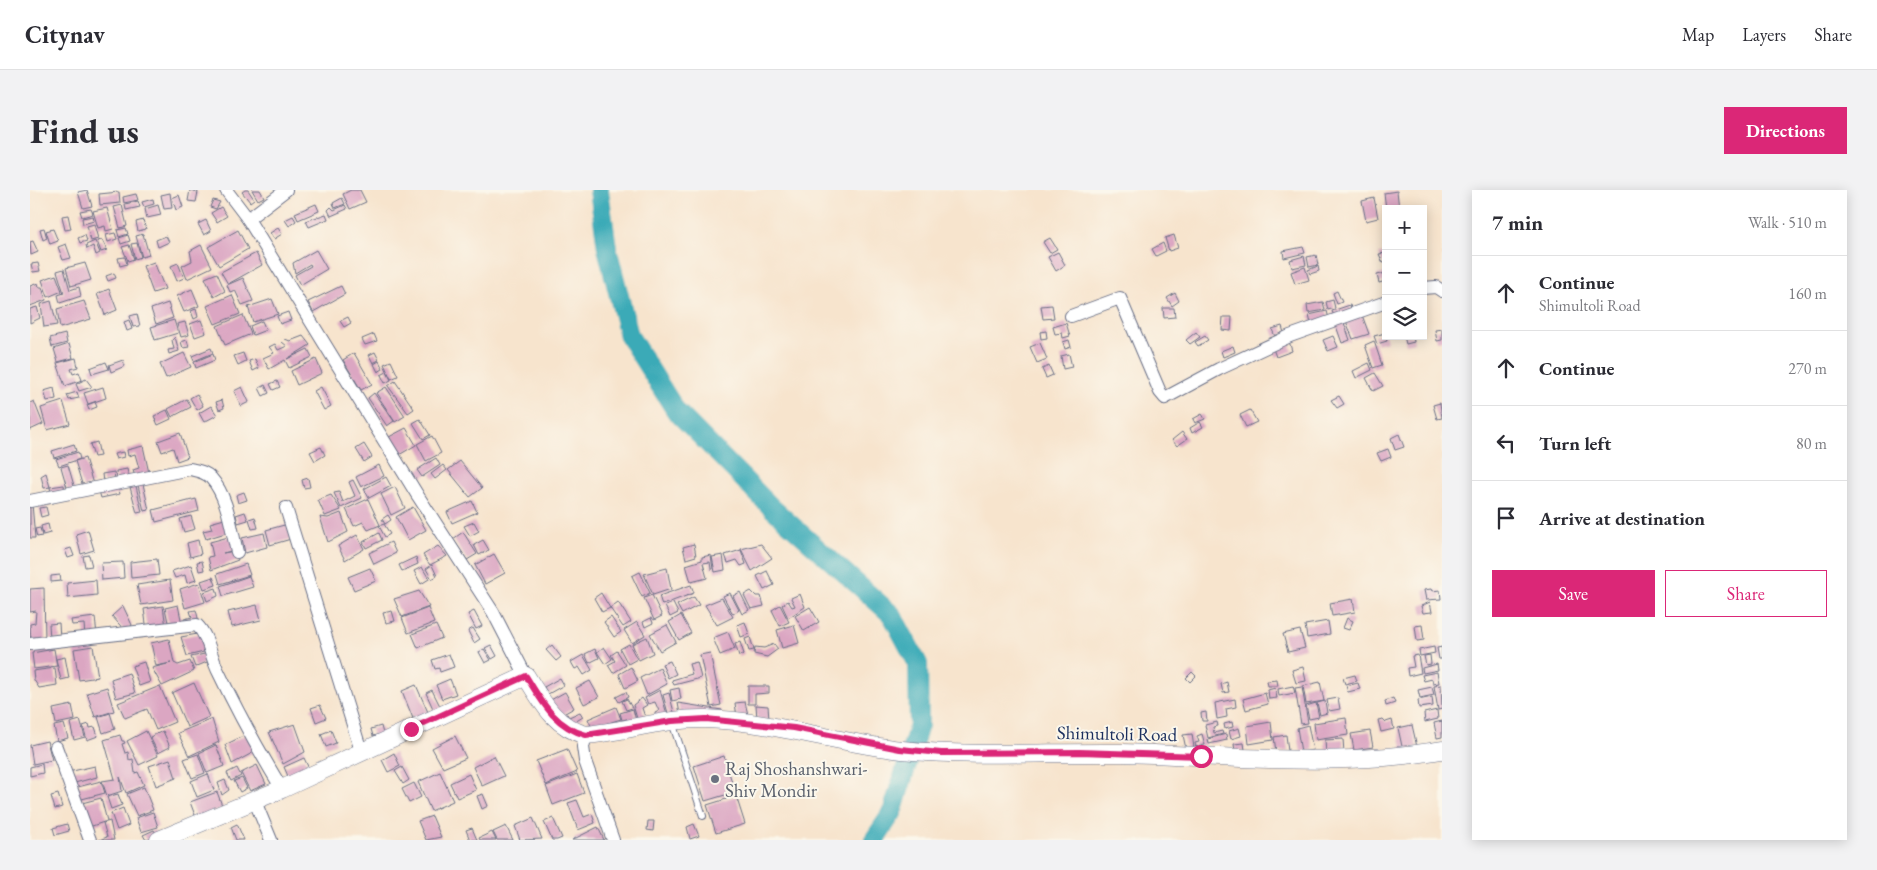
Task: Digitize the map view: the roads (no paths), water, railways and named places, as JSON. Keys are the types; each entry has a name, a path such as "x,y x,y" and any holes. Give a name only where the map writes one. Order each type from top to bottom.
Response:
{"street":[{"path":"226,190 248,219 418,496 492,612 526,676 554,718 576,732 586,735 583,747 584,761 613,840"},
{"path":"248,219 286,190"},
{"path":"1427,288 1436,287 1442,291"},
{"path":"1070,316 1120,298 1160,392 1166,398 1219,369 1290,336 1382,303"},
{"path":"30,502 190,469 203,472 211,478 226,507 237,552"},
{"path":"286,508 361,751"},
{"path":"30,644 197,625 202,630 218,671 248,732 282,788"},
{"path":"159,840 282,788 526,676"},
{"name":"Shimultoli Road","path":"586,735 672,721 706,719 794,728 900,749 941,753 1080,752 1317,760 1404,757 1442,750"},
{"path":"56,747 90,840"},
{"path":"254,800 271,840"}],"lane":[{"path":"672,721 703,816"}],"waterway":[{"path":"599,190 607,248 629,336 676,411 772,508 892,615 918,664 919,725 892,813 874,840"}],"place":[{"name":"Raj Shoshanshwari- Shiv Mondir","path":"715,779"}]}
